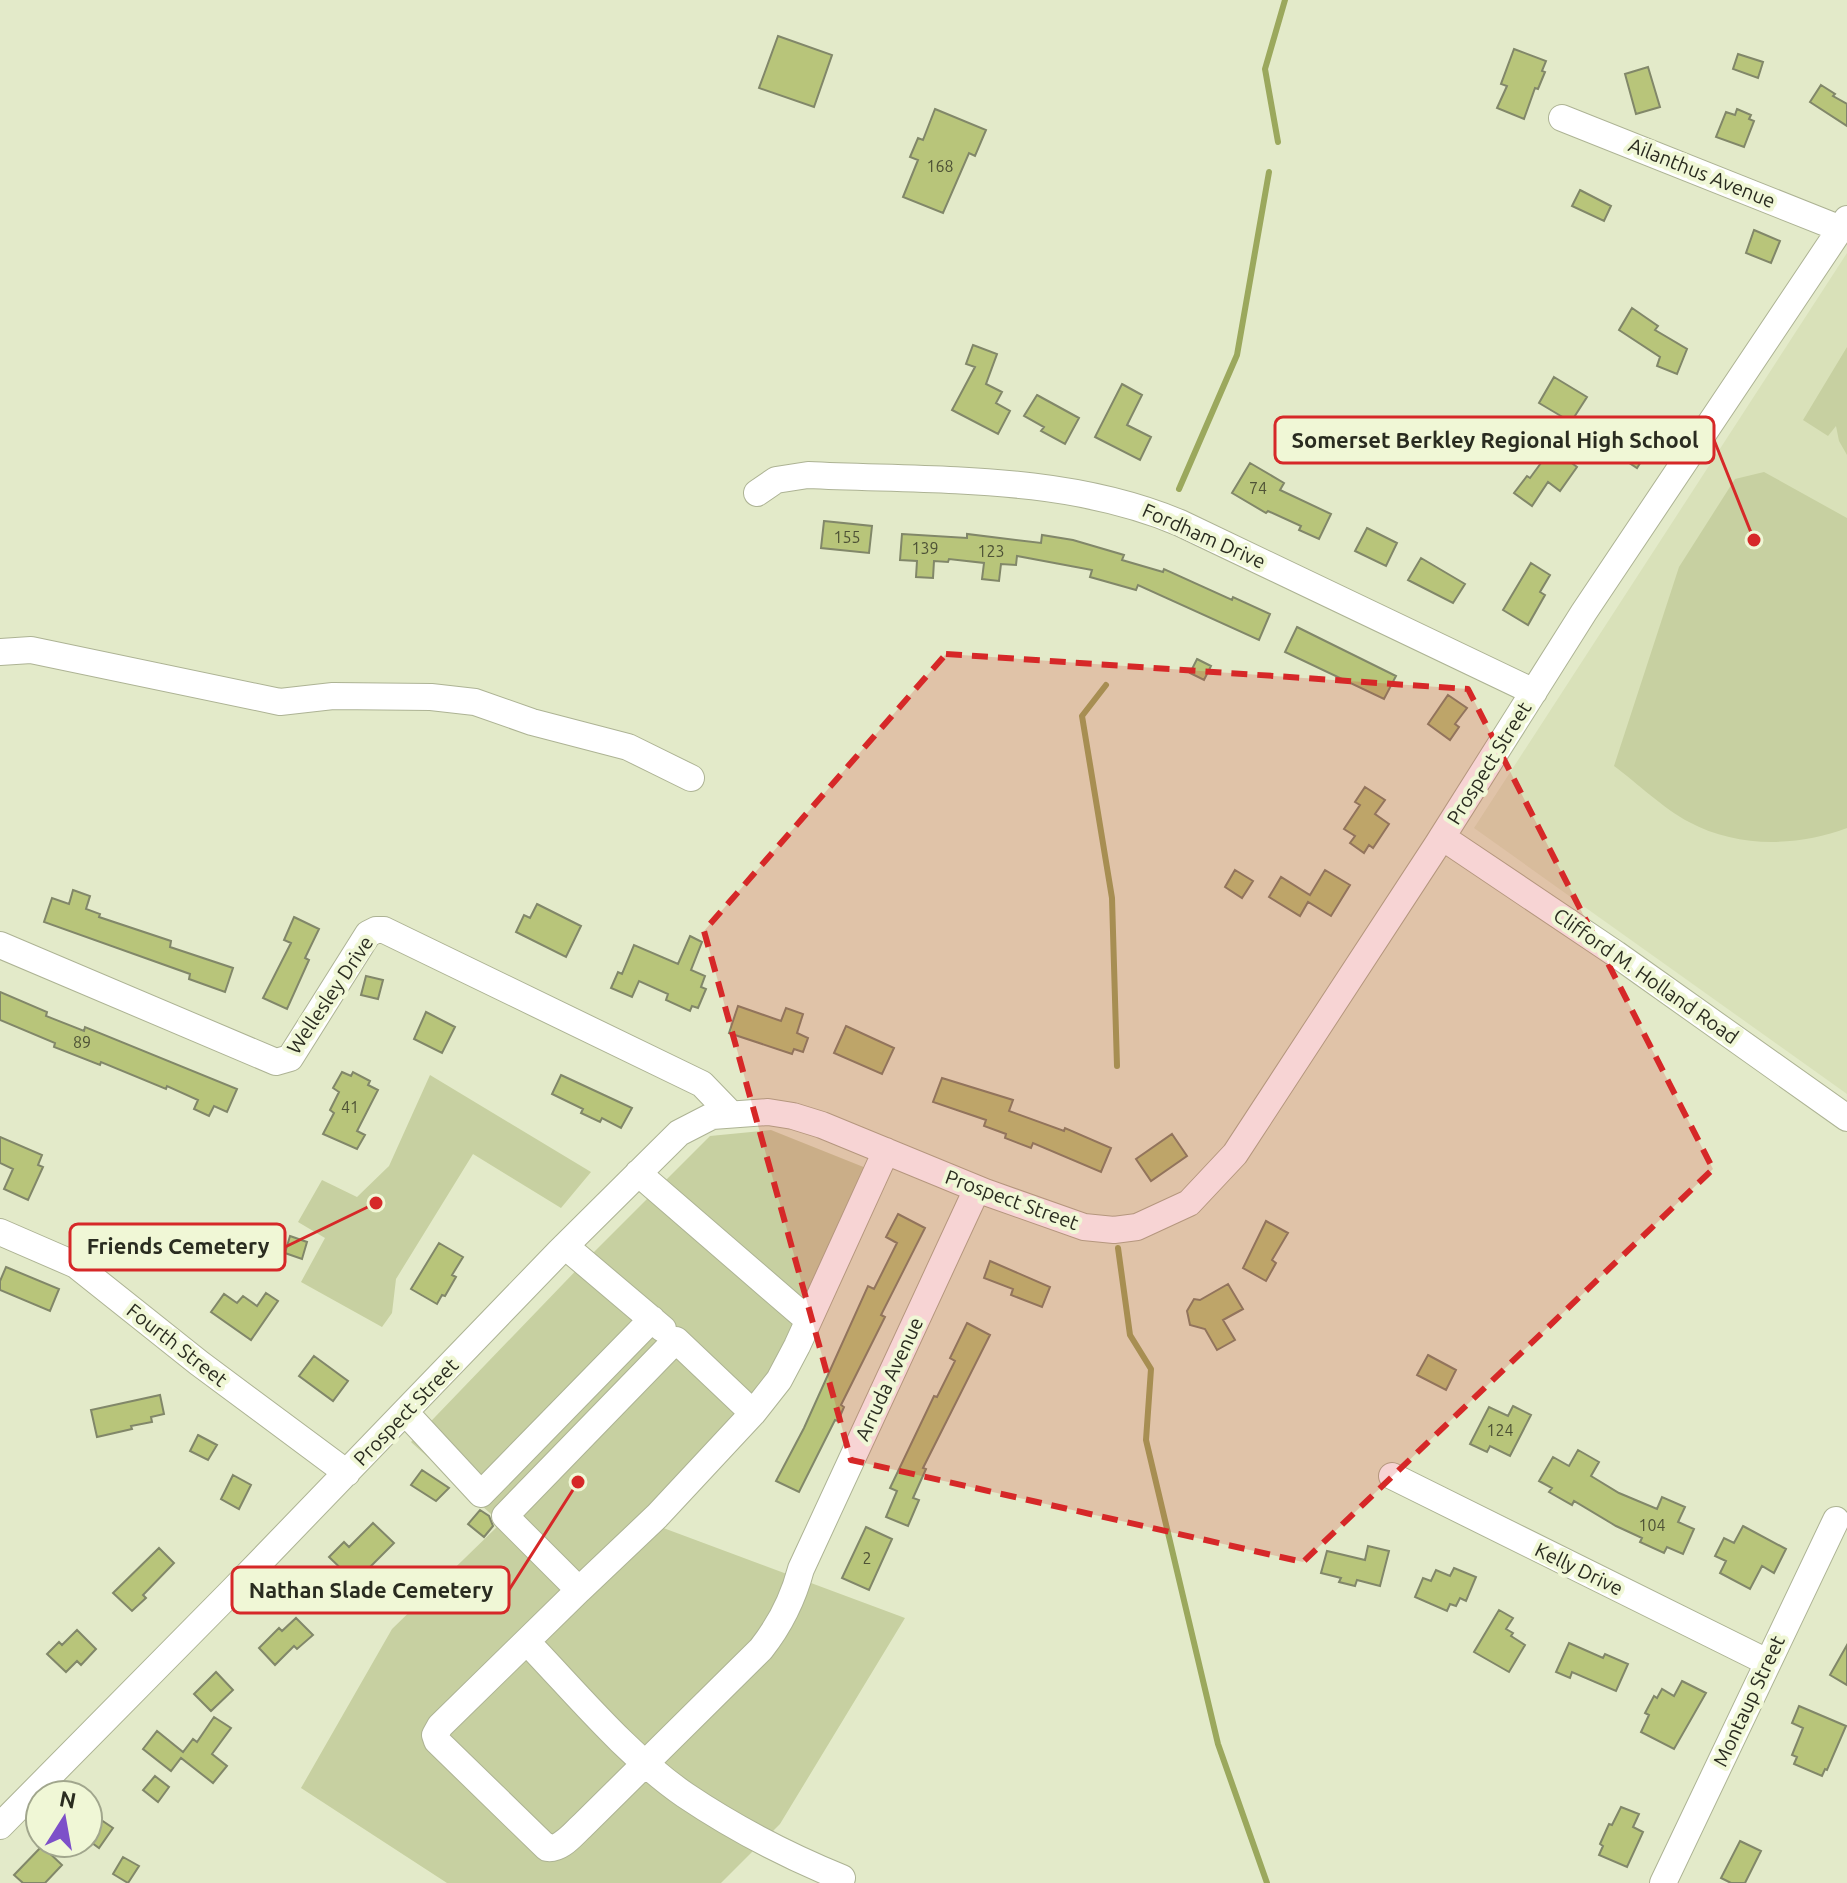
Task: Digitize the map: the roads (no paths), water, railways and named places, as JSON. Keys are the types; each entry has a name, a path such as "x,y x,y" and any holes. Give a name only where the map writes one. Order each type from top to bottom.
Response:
{"street":[{"name":"Ailanthus Avenue","path":"1562,118 1844,224"},
{"name":"Prospect Street","path":"0,1826 679,1133 712,1116 768,1112 793,1116 977,1189 1084,1227 1114,1230 1137,1227 1189,1203 1235,1154 1442,837 1584,612 1844,224"},
{"name":"Fordham Drive","path":"757,493 776,480 808,475 1012,485 1075,492 1133,505 1194,529 1534,692"},
{"path":"0,652 31,650 280,702 333,696 431,697 475,702 532,722 628,747 691,778"},
{"name":"Clifford M. Holland Road","path":"1442,837 1616,954 1847,1118"},
{"name":"Wellesley Drive","path":"0,945 276,1062 290,1058 368,934 384,930 702,1084 731,1114"},
{"path":"842,1878 799,1861 685,1795 645,1762 527,1642 657,1516 753,1413 779,1380 886,1151"},
{"path":"638,1173 808,1320"},
{"name":"Arruda Avenue","path":"527,1642 440,1726 435,1735 437,1741 527,1830 552,1849 559,1847 582,1826 761,1649 776,1630 801,1569 977,1189"},
{"name":"Fourth Street","path":"0,1232 76,1265 199,1363 347,1473"},
{"path":"565,1246 676,1340 753,1413"},
{"path":"481,1494 652,1319"},
{"path":"505,1516 676,1340"},
{"path":"405,1412 481,1494 579,1590"},
{"name":"Kelly Drive","path":"1392,1476 1767,1662"},
{"name":"Montaup Street","path":"1663,1883 1836,1520"}],"waterway":[{"path":"1278,142 1265,69 1285,0"},
{"path":"1179,489 1237,355 1269,172"},
{"path":"1106,685 1082,716 1112,898 1117,1066"},
{"path":"1118,1248 1130,1335 1151,1369 1146,1440 1218,1744 1267,1883"}],"place":[{"name":"Somerset Berkley Regional High School","path":"1754,540"},
{"name":"Friends Cemetery","path":"376,1203"},
{"name":"Nathan Slade Cemetery","path":"578,1482"}]}
